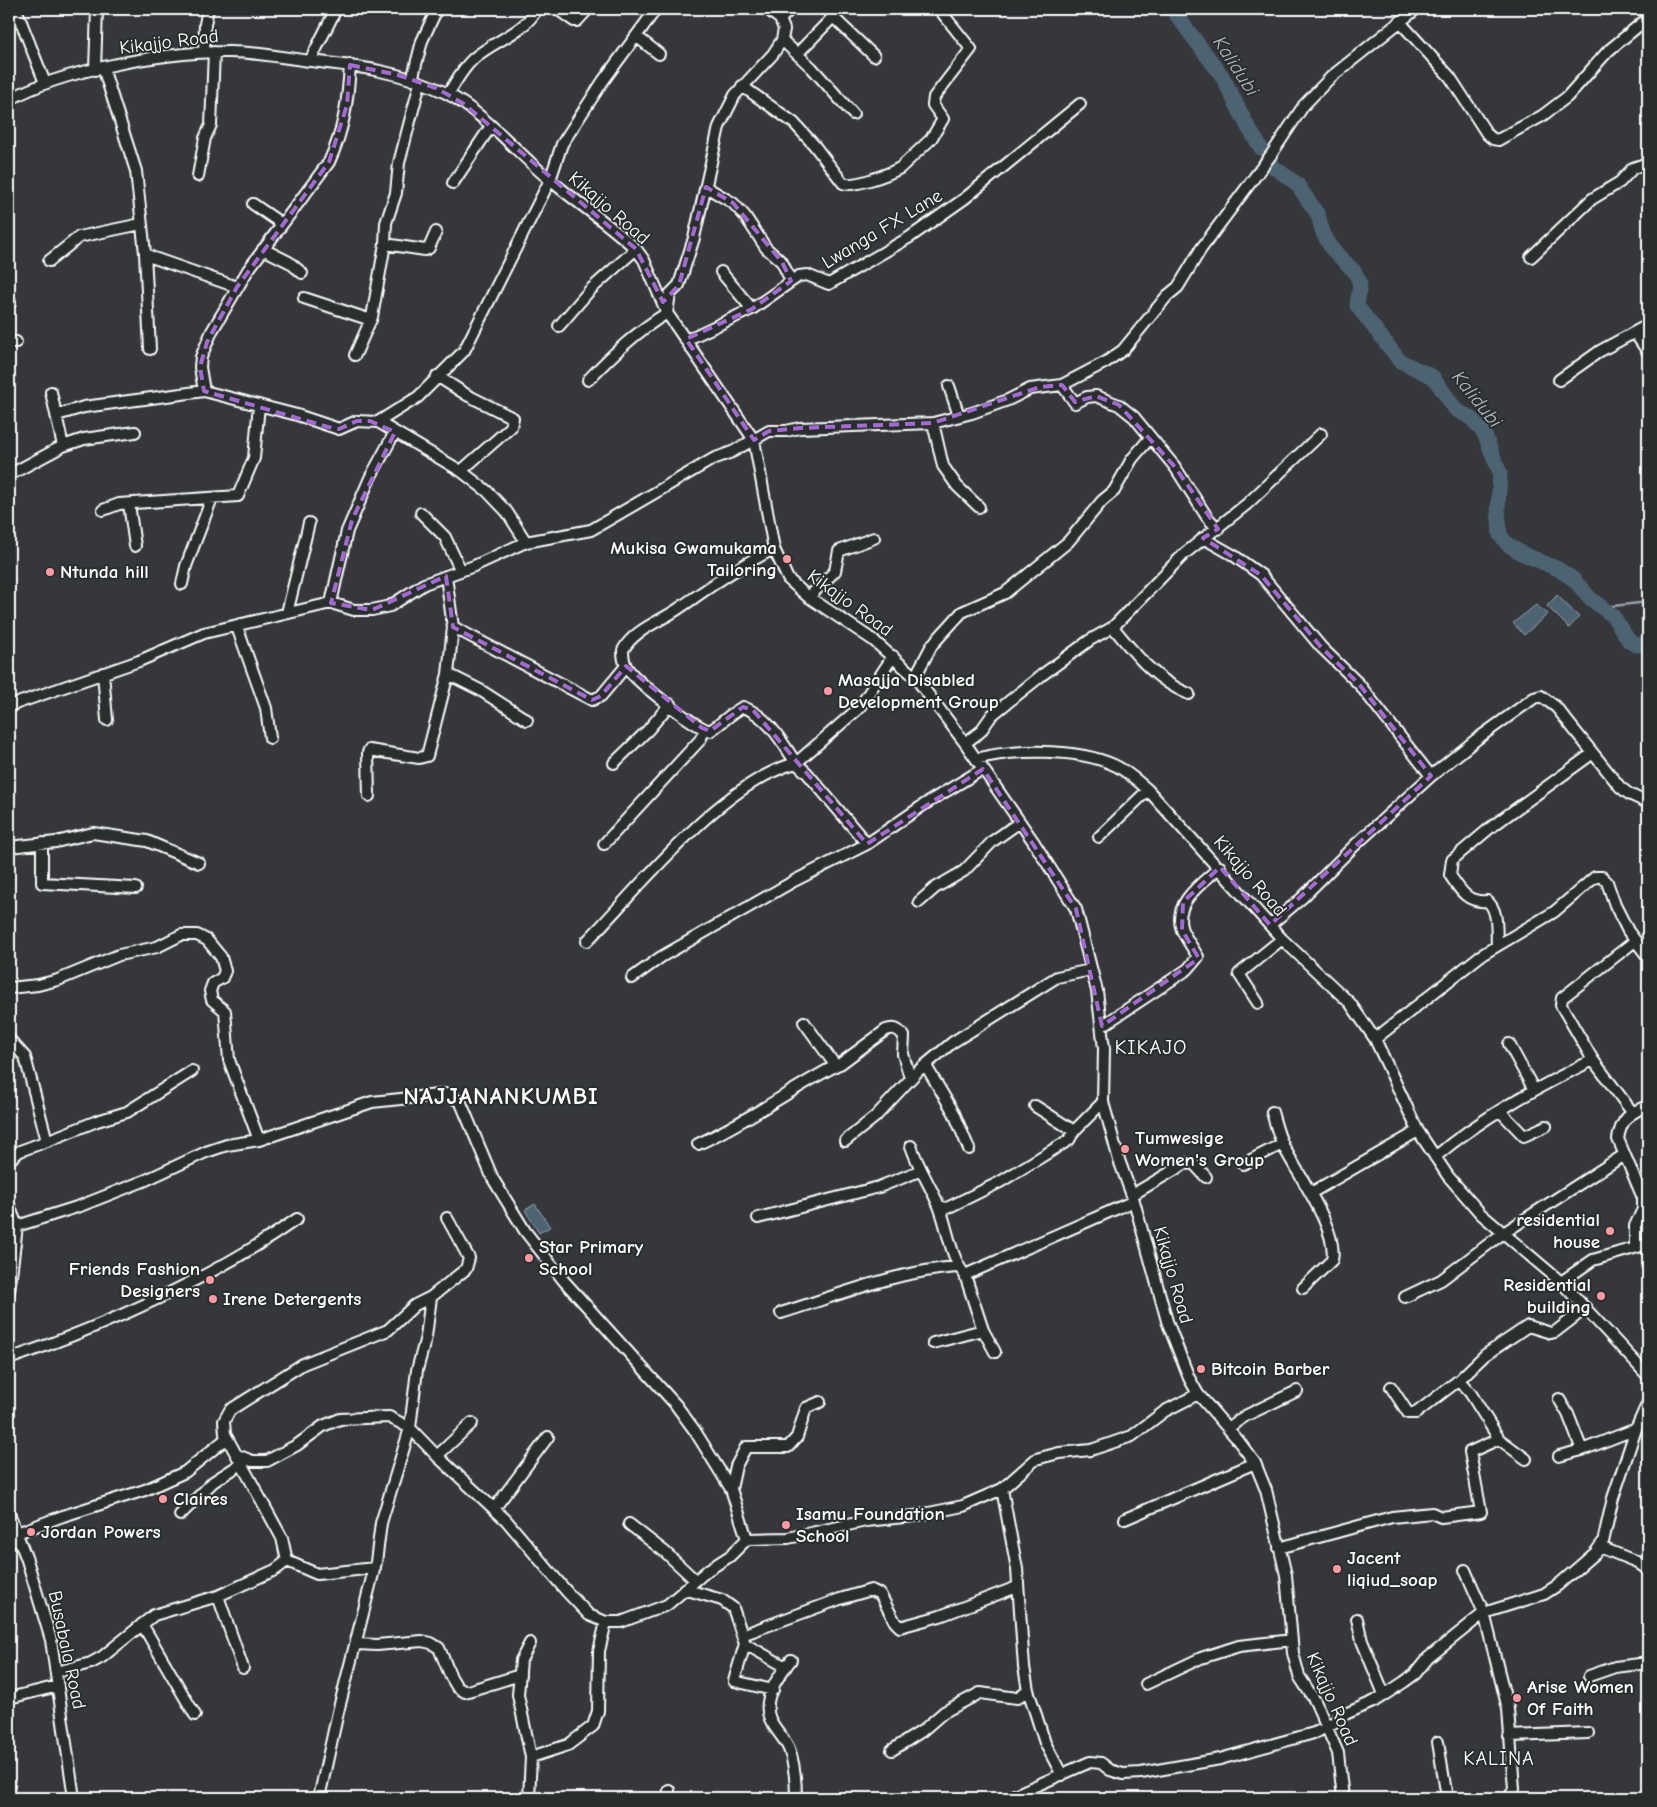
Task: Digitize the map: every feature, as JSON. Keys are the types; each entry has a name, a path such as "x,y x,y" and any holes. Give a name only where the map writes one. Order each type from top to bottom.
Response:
{"street":[{"path":"16,9 46,83"},
{"path":"97,9 99,69 136,171 145,253 150,349"},
{"path":"198,176 205,138 211,125 209,52 205,24 208,9"},
{"path":"310,61 336,9"},
{"path":"355,355 371,320 385,244 386,223 396,193 399,163 416,81 422,41 437,9"},
{"path":"448,94 463,69 474,58 495,42 525,25 537,9"},
{"path":"557,9 574,21 577,21 588,9"},
{"path":"378,422 418,397 464,350 550,180 562,144 602,81 656,9"},
{"path":"588,380 620,346 641,329 667,313 670,294 679,285 694,238 719,127 734,95 773,54 782,40 784,29 780,19 767,9"},
{"path":"780,19 791,9"},
{"path":"742,86 794,123 814,145 843,183 853,184 894,172 934,136 942,119 933,105 934,97 971,49 939,9"},
{"path":"9,706 139,661 204,633 237,627 330,604 354,610 372,610 390,606 424,584 461,571 526,542 591,530 713,459 769,431 933,423 1008,400 1030,389 1062,385 1106,362 1123,350 1167,296 1178,287 1201,249 1271,155 1304,105 1331,77 1416,9"},
{"path":"797,54 833,17 874,56"},
{"path":"1400,22 1450,77 1487,134 1493,139 1498,140 1542,116 1567,97 1608,51 1648,18"},
{"path":"636,36 659,54"},
{"path":"782,40 852,114"},
{"name":"Kikajjo Road","path":"9,100 46,83 99,69 209,52 350,65 382,71 416,81 448,94 491,126 550,180 636,249 644,260 667,313 754,440 774,549 788,579 809,598 873,640 915,677 965,743 1020,822 1076,909 1092,970 1102,1026 1104,1049 1103,1102 1119,1160 1133,1198 1167,1321 1189,1378 1198,1394 1255,1463 1266,1490 1286,1575 1292,1640 1300,1676 1328,1727 1338,1753 1343,1798"},
{"path":"204,391 200,367 201,357 212,331 237,287 263,249 329,162 338,144 348,105 350,65"},
{"name":"Lwanga FX Lane","path":"686,340 752,309 799,276 807,275 829,284 910,237 964,199 1080,104"},
{"path":"454,182 491,126"},
{"path":"1531,257 1592,200 1620,182 1633,168 1648,164"},
{"path":"706,187 733,203 766,248 782,262 792,281"},
{"path":"253,204 282,224"},
{"path":"49,261 79,237 141,224"},
{"path":"385,244 425,250 429,248 436,232"},
{"path":"263,249 289,262 302,273"},
{"path":"559,326 590,290 636,249"},
{"path":"145,253 151,257 237,287"},
{"path":"721,272 752,309"},
{"path":"304,298 371,320"},
{"path":"1559,380 1600,351 1648,325"},
{"path":"1635,333 1648,352"},
{"path":"437,376 466,395 513,418 511,426 461,471"},
{"path":"1062,385 1075,403 1088,397 1096,396 1119,405 1134,417 1175,467 1207,517 1218,529"},
{"path":"949,386 959,416"},
{"path":"57,415 84,406 204,391 339,429 356,421 378,422 461,471 487,491 506,512 526,542"},
{"path":"51,392 63,446"},
{"path":"103,510 119,504 238,496 254,458 258,405"},
{"path":"933,423 943,466 957,486 979,507"},
{"path":"9,476 63,446 84,439 135,432"},
{"path":"330,604 347,532 370,478 395,432"},
{"path":"965,743 980,732 992,715 1042,675 1090,640 1113,627 1184,554 1203,538 1218,529 1321,434"},
{"path":"915,677 932,645 962,612 1005,594 1068,542 1102,501 1114,491 1132,459 1150,438"},
{"path":"182,584 186,566 212,498"},
{"path":"129,504 135,546"},
{"path":"421,513 445,537 461,571"},
{"path":"288,613 309,523"},
{"path":"809,598 835,571 840,551 874,538"},
{"path":"1203,538 1233,555 1261,576 1321,647 1359,684 1431,776"},
{"path":"774,549 743,564 677,610 629,640 623,650 626,666 670,704 705,729 710,730 731,713 743,707 753,710 761,716 778,736 796,763 820,788 867,844"},
{"path":"369,796 368,753 370,750 419,758 427,756 448,674 453,627 446,576"},
{"path":"237,627 266,708 270,738"},
{"path":"453,627 592,700 600,696 626,666"},
{"path":"1113,627 1141,661 1157,676 1171,686 1189,694"},
{"path":"587,941 688,835 758,779 796,763 858,708 893,656"},
{"path":"103,673 107,720"},
{"path":"448,674 480,690 527,720"},
{"path":"1270,925 1302,898 1354,846 1431,776 1524,704 1541,696 1556,707 1628,794 1648,803"},
{"path":"614,764 648,730 670,704"},
{"path":"604,844 700,740 705,729"},
{"name":"Kikajjo Road","path":"976,759 1000,753 1029,752 1059,753 1083,757 1114,764 1130,774 1148,790 1220,867 1282,939 1350,1004 1375,1039 1418,1131 1435,1157 1481,1214 1502,1234 1561,1282 1648,1376"},
{"path":"1496,945 1496,919 1492,905 1487,901 1478,902 1469,899 1462,894 1450,875 1452,860 1490,828 1593,753"},
{"path":"632,978 660,957 794,881 867,844 872,838 983,769"},
{"path":"1099,837 1148,790"},
{"path":"919,902 935,888 964,871 993,841 1020,822"},
{"path":"9,847 93,833 147,841 199,863"},
{"path":"42,843 42,883 136,888"},
{"path":"1102,1026 1188,970 1198,957 1182,930 1180,915 1183,902 1220,867"},
{"path":"1375,1039 1496,945 1554,912 1595,877 1602,877 1608,882 1614,905 1635,941 1648,957"},
{"path":"9,988 38,985 58,980 119,955 157,947 181,935 196,936 208,940 221,957 225,971 222,978 212,983 210,990 212,1000 224,1011 229,1060 259,1140"},
{"path":"1258,1003 1239,974 1282,939"},
{"path":"1632,1112 1593,1060 1561,1005 1562,998 1635,941"},
{"path":"844,1141 875,1117 910,1078 953,1042 1057,977 1092,970"},
{"path":"804,1022 832,1062 837,1065"},
{"path":"698,1144 735,1127 808,1080 837,1065 892,1028 898,1029 904,1036 903,1054 910,1078"},
{"path":"9,1039 25,1057 47,1141"},
{"path":"1509,1044 1534,1090"},
{"path":"1435,1157 1463,1134 1500,1110 1534,1090 1593,1060"},
{"path":"926,1066 954,1113 969,1149"},
{"path":"9,1160 20,1151 97,1121 128,1112 192,1071"},
{"path":"17,1226 80,1206 146,1180 206,1152 227,1145 259,1140 372,1102 448,1094 456,1098 460,1103 493,1179 525,1231 594,1316 676,1405 731,1489 747,1538"},
{"path":"939,1206 947,1208 1000,1182 1069,1140 1074,1131 1103,1102"},
{"path":"1035,1106 1074,1131"},
{"path":"1635,1247 1635,1226 1643,1209 1643,1198 1618,1139 1619,1130 1632,1112 1648,1106"},
{"path":"1500,1110 1524,1136 1546,1126"},
{"path":"1272,1112 1282,1144 1311,1193 1326,1226 1334,1253 1326,1268 1303,1288"},
{"path":"1311,1193 1418,1131"},
{"path":"1243,1164 1282,1144"},
{"path":"911,1146 919,1171 939,1206 958,1267 965,1275 983,1330 994,1352"},
{"path":"1405,1297 1441,1280 1502,1234 1624,1155"},
{"path":"965,1275 1133,1198 1186,1163 1194,1164 1206,1177"},
{"path":"758,1218 879,1187 919,1171"},
{"path":"9,1205 17,1226 9,1292"},
{"path":"287,1561 282,1538 227,1438 224,1421 230,1410 303,1364 388,1330 416,1305 431,1297 466,1269 470,1261 446,1218"},
{"path":"9,1359 45,1348 153,1300 229,1262 297,1219"},
{"path":"1561,1282 1593,1260 1648,1244"},
{"path":"781,1313 841,1293 936,1268 958,1267"},
{"path":"319,1798 338,1712 375,1568 381,1523 410,1428 417,1370 426,1337 431,1297"},
{"path":"1392,1386 1408,1413 1412,1414 1459,1380 1485,1356 1528,1326 1551,1333 1555,1332 1586,1308"},
{"path":"933,1343 983,1330"},
{"path":"1459,1380 1471,1394 1499,1439 1526,1459"},
{"path":"1228,1428 1245,1416 1297,1391"},
{"path":"180,1514 239,1460 266,1462 297,1445 323,1426 340,1419 389,1417 410,1428 494,1509 589,1615 606,1622 621,1622 667,1605 695,1580 730,1556 747,1538 788,1538 866,1521 938,1512 963,1506 1002,1489 1036,1459 1091,1450 1132,1436 1165,1411 1198,1394"},
{"path":"1559,1398 1568,1414 1582,1450"},
{"path":"731,1489 736,1466 746,1447 788,1446 797,1436 806,1408 820,1402"},
{"path":"1008,1798 1090,1762 1101,1763 1110,1770 1123,1774 1141,1773 1220,1759 1294,1740 1328,1727 1343,1715 1361,1708 1384,1694 1416,1674 1428,1658 1484,1614 1544,1594 1558,1585 1600,1548 1608,1513 1636,1429 1648,1402"},
{"path":"437,1456 472,1423"},
{"path":"1559,1456 1582,1450 1636,1429"},
{"path":"494,1509 548,1437"},
{"path":"9,1542 18,1536 63,1516 146,1490 185,1472 227,1438"},
{"path":"1279,1548 1392,1516 1432,1513 1441,1517 1481,1512 1470,1452 1499,1439"},
{"path":"1125,1519 1255,1463"},
{"path":"1002,1489 1017,1569 1024,1667 1028,1690 1045,1743 1062,1775"},
{"name":"Busabala Road","path":"9,1514 42,1604 56,1672 74,1798"},
{"path":"629,1524 665,1552 695,1580"},
{"path":"1600,1548 1637,1562 1648,1570"},
{"path":"287,1561 317,1574 375,1568"},
{"path":"56,1672 96,1660 154,1615 218,1596 275,1570 287,1561"},
{"path":"1465,1570 1484,1614 1508,1709 1514,1789 1509,1798"},
{"path":"744,1639 840,1599 871,1590 880,1594 895,1622 900,1627 940,1616 1017,1587"},
{"path":"684,1589 722,1600 733,1608 744,1639 734,1681 773,1690"},
{"path":"218,1596 243,1668"},
{"path":"1358,1619 1362,1641 1384,1694"},
{"path":"531,1756 568,1745 593,1726 598,1711 599,1651 606,1622"},
{"path":"142,1624 195,1715"},
{"path":"744,1639 789,1664 768,1700 769,1717 788,1748 796,1782 796,1798"},
{"path":"1146,1684 1201,1658 1239,1646 1292,1640"},
{"path":"357,1644 377,1645 422,1641 430,1643 439,1648 451,1677 457,1687 465,1692 520,1675"},
{"path":"529,1798 531,1756 520,1713 518,1695 521,1660 530,1643"},
{"path":"1589,1676 1615,1667 1648,1663"},
{"path":"9,1698 58,1686"},
{"path":"892,1750 922,1732 944,1712 980,1693 1017,1698 1028,1690"},
{"path":"1509,1736 1588,1733"},
{"path":"1438,1742 1447,1798"}],"highlighted area":[{"path":"350,65 398,75 436,88 464,104 636,249 663,302 679,285 706,187 733,203 782,262 791,281 752,309 686,339 754,440 769,431 800,428 933,423 1040,387 1062,385 1075,402 1096,396 1119,405 1175,467 1218,529 1203,538 1261,575 1321,647 1359,684 1431,776 1270,925 1220,867 1183,902 1182,930 1198,957 1102,1026 1076,909 983,769 867,844 753,710 743,707 710,731 702,728 626,666 601,696 592,700 453,627 446,576 372,610 331,603 352,520 395,432 370,421 357,421 339,429 328,427 204,391 200,367 207,342 237,287 329,162 347,105"}],"water":[{"path":"1557,595 1579,617 1569,628 1547,606"},
{"path":"1536,605 1548,614 1524,635 1513,623"},
{"path":"535,1204 550,1227 539,1233 525,1210"}],"waterway":[{"name":"Kalidubi","path":"1172,9 1222,76 1261,148"},
{"name":"Kalidubi","path":"1271,165 1297,184 1318,215 1323,233 1332,249 1355,272 1360,284 1357,306 1400,361 1433,377 1456,410 1471,418 1484,433 1500,473 1498,507 1500,535 1507,544 1521,553 1558,569 1573,579 1591,599 1613,616 1629,641 1636,645 1648,644"},
{"path":"1604,607 1648,602"}],"place":[{"name":"Mukisa Gwamukama Tailoring","path":"787,559"},
{"name":"Ntunda hill","path":"50,572"},
{"name":"Masajja Disabled Development Group","path":"828,691"},
{"name":"Tumwesige Women's Group","path":"1125,1149"},
{"name":"residential house","path":"1610,1231"},
{"name":"Star Primary School","path":"529,1258"},
{"name":"Friends Fashion Designers","path":"210,1280"},
{"name":"Residential building","path":"1601,1296"},
{"name":"Irene Detergents","path":"213,1299"},
{"name":"Bitcoin Barber","path":"1201,1369"},
{"name":"Claires","path":"163,1499"},
{"name":"Isamu Foundation School","path":"786,1525"},
{"name":"Jordan Powers","path":"31,1532"},
{"name":"Jacent liqiud_soap","path":"1337,1569"},
{"name":"Arise Women Of Faith","path":"1517,1698"}],"district":[{"name":"KIKAJO","path":"1151,1047"},
{"name":"NAJJANANKUMBI","path":"501,1096"},
{"name":"KALINA","path":"1499,1758"}]}
